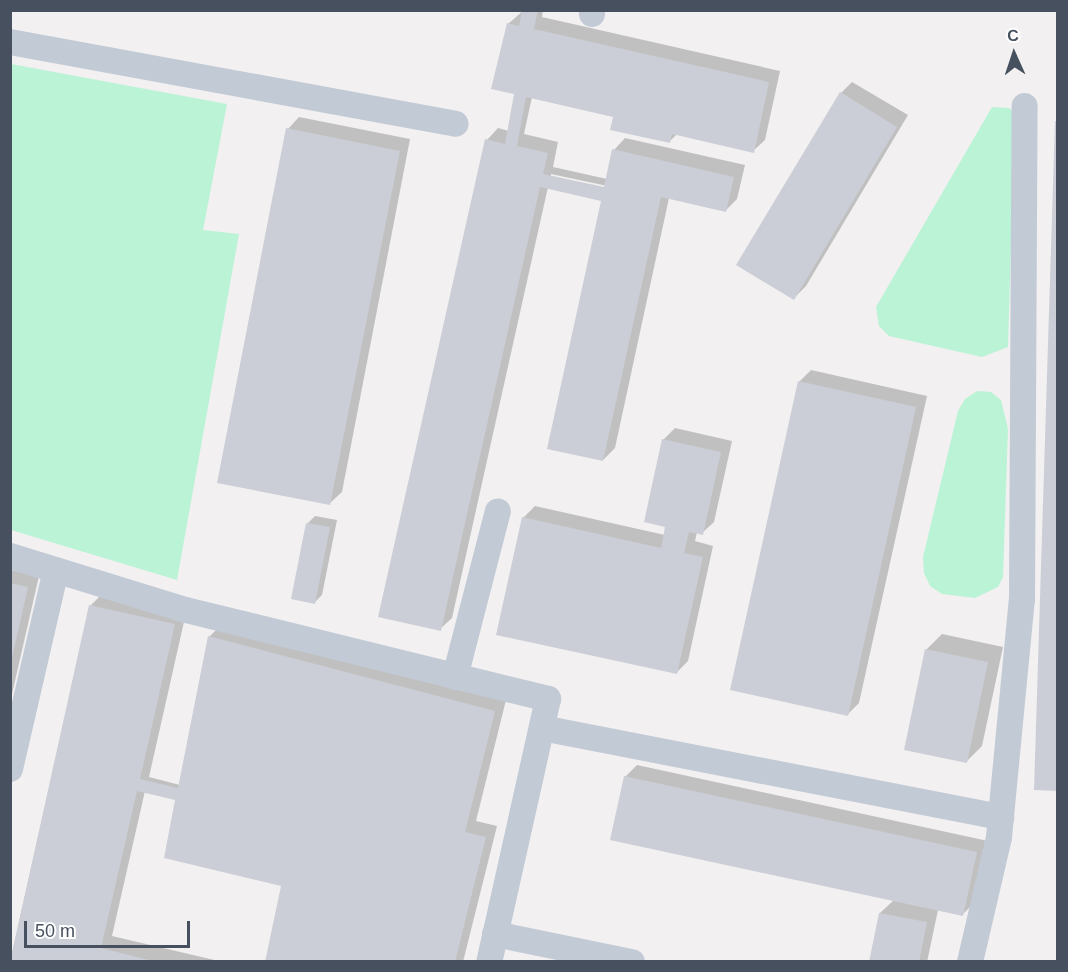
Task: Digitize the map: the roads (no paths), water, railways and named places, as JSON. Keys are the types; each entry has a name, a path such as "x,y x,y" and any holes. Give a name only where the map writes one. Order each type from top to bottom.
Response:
{"lane":[{"path":"10,42 456,124"},
{"path":"970,962 1001,817 1022,599 1025,106"},
{"path":"455,676 498,511"},
{"path":"10,556 186,610 548,699 489,962"},
{"path":"10,769 56,570"},
{"path":"542,728 1001,817"},
{"path":"495,934 632,962"}]}
